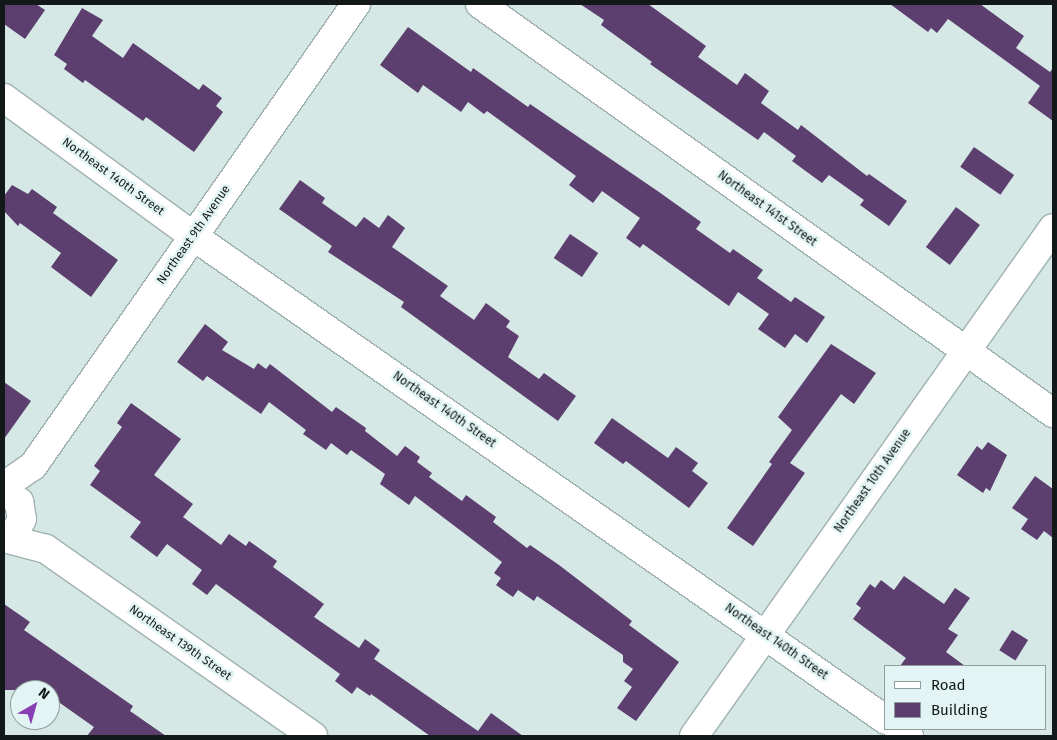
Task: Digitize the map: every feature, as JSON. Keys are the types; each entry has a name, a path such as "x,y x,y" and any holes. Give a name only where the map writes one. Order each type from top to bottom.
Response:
{"street":[{"name":"Northeast 9th Avenue","path":"4,538 15,532 16,506 33,466 356,4"},
{"name":"Northeast 141st Street","path":"480,4 1053,413"},
{"name":"Northeast 140th Street","path":"4,98 193,236 884,719"},
{"name":"Northeast 10th Avenue","path":"694,736 1053,228"},
{"name":"Northeast 9th Avenue","path":"4,486 33,466"},
{"name":"Northeast 139th Street","path":"16,506 46,549 313,736"},
{"name":"Northeast 139th Street","path":"4,538 46,549"}],"building":[{"path":"4,4 36,4 45,10 25,39 4,24"},
{"path":"580,4 648,4 706,46 698,57 737,85 745,73 769,91 761,103 798,130 801,125 867,176 869,174 907,201 889,226 860,205 864,200 829,175 822,183 792,161 796,156 764,132 758,140 650,64 652,62 601,25 604,20"},
{"path":"890,4 980,4 1024,36 1016,48 1050,72 1053,68 1053,121 1028,103 1040,86 948,19 937,33 931,28 928,32"},
{"path":"82,8 103,20 92,36 123,58 133,43 199,90 203,84 222,98 216,106 223,112 194,152 146,117 143,121 85,80 83,83 64,69 67,64 54,55"},
{"path":"408,27 471,72 473,68 528,107 530,104 659,192 701,222 696,229 730,253 733,249 763,270 757,278 791,302 795,297 825,317 807,343 795,334 785,348 758,329 769,314 738,292 729,306 643,244 640,248 626,238 640,218 602,191 593,203 569,185 576,176 487,111 484,114 468,102 461,112 423,85 418,93 380,65"},
{"path":"974,147 1014,175 1000,195 960,167"},
{"path":"300,180 325,198 322,203 356,227 364,217 379,228 388,215 405,228 392,247 448,286 440,296 474,320 486,303 510,321 506,327 519,336 508,357 539,379 544,373 576,396 558,421 401,307 404,302 328,252 332,246 279,209"},
{"path":"12,185 28,194 32,189 57,207 53,213 118,260 91,297 51,267 61,253 20,223 18,226 4,211 4,196"},
{"path":"956,207 980,225 950,265 926,247"},
{"path":"570,234 598,253 582,277 554,258"},
{"path":"205,324 228,342 222,350 254,369 258,363 266,369 270,364 332,412 336,407 366,428 365,431 397,456 405,446 420,457 417,462 432,473 429,477 462,501 466,495 496,517 493,522 527,548 530,545 559,565 632,621 629,625 679,662 636,721 617,708 632,687 624,681 633,669 623,662 623,655 537,596 534,601 518,590 513,597 496,585 501,578 494,573 502,562 415,496 409,505 380,484 385,474 351,450 347,455 331,443 326,450 303,434 306,430 269,402 261,414 207,376 203,381 177,362"},
{"path":"831,344 876,373 854,404 841,394 790,463 805,473 753,546 727,528 772,464 769,462 792,430 778,417"},
{"path":"4,382 31,401 4,439"},
{"path":"131,403 181,439 154,475 193,504 183,517 221,545 229,534 246,546 249,541 277,561 273,567 324,604 314,617 359,648 365,639 380,650 374,659 478,731 491,713 523,736 430,736 371,694 370,696 357,687 352,694 335,681 340,674 216,584 207,595 192,584 202,570 167,544 157,557 130,537 141,522 90,485 100,471 94,466 122,427 117,423"},
{"path":"612,418 668,458 676,447 698,463 692,471 708,483 689,508 626,461 623,464 594,443"},
{"path":"988,442 1007,455 990,491 986,488 983,493 957,475 977,446 982,450"},
{"path":"1035,476 1053,489 1053,538 1044,531 1037,540 1021,529 1028,519 1012,508"},
{"path":"904,576 944,604 955,588 970,598 948,629 958,635 946,652 964,665 901,665 906,658 853,619 861,608 856,604 870,584 875,588 881,580 894,590"},
{"path":"4,604 30,622 24,630 133,706 130,711 166,736 87,736 94,727 60,703 60,680 10,680 10,690 4,690"},
{"path":"1012,630 1028,640 1015,660 999,650"}]}
